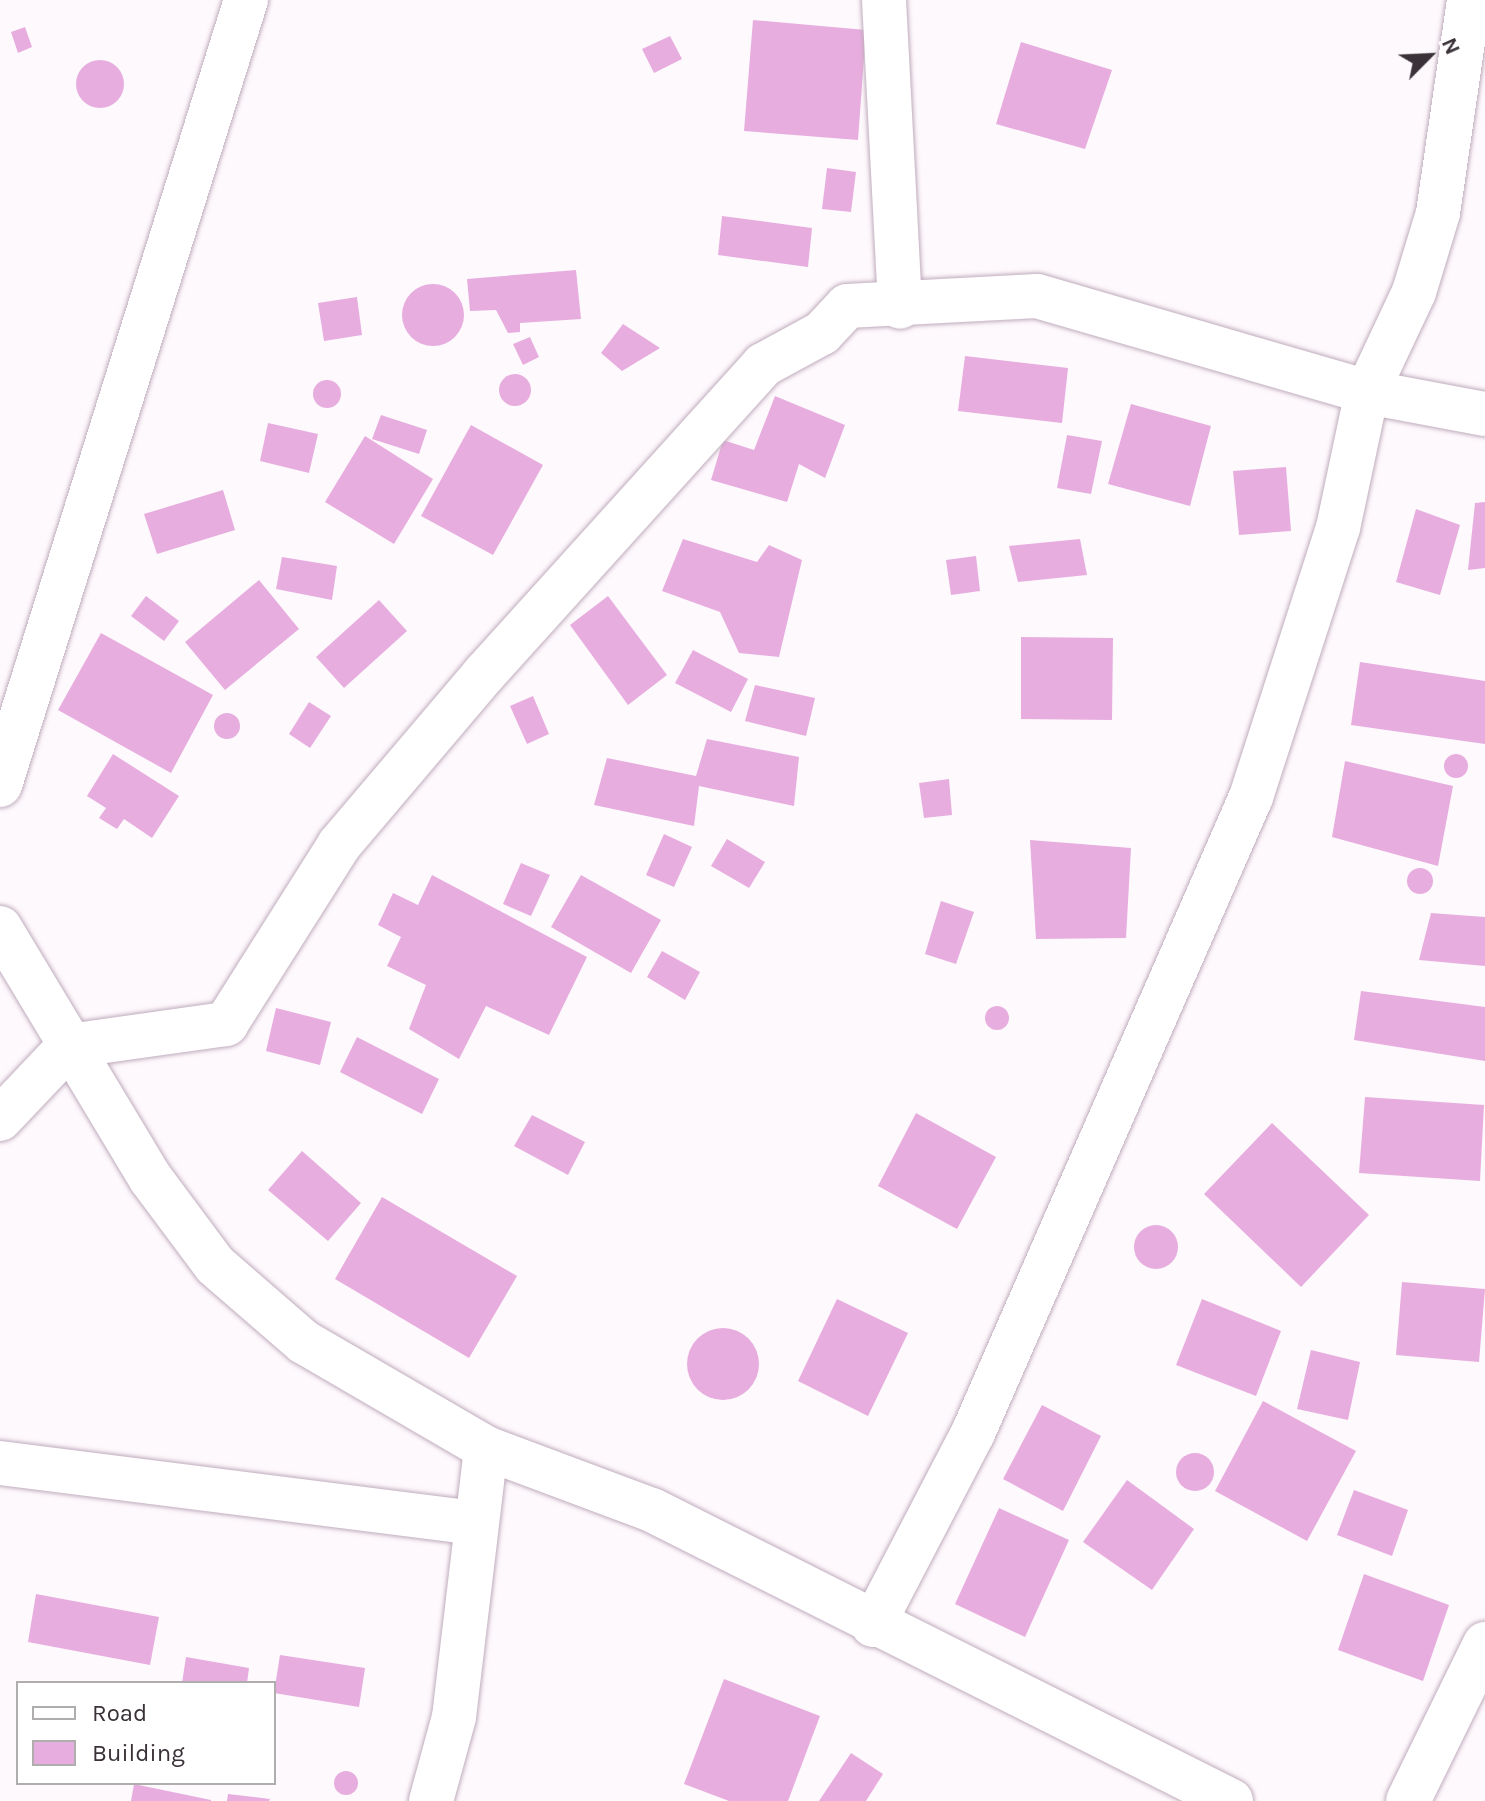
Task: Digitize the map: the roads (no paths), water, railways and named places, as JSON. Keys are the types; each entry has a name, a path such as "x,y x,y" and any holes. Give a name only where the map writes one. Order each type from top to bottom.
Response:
{"street":[{"path":"0,785 246,0"},
{"path":"884,0 900,307"},
{"path":"873,1625 973,1433 1251,797 1338,528 1367,392 1414,292 1438,213 1469,0"},
{"path":"0,1119 69,1046 226,1024 339,845 763,365 822,333 847,306 900,307 1037,296 1367,392 1485,414"},
{"path":"0,928 69,1046 215,1265 304,1342 486,1448 652,1510 873,1625 1231,1801"},
{"path":"431,1801 454,1717 486,1448"},
{"path":"0,1463 475,1523"},
{"path":"1408,1801 1485,1644"}]}
